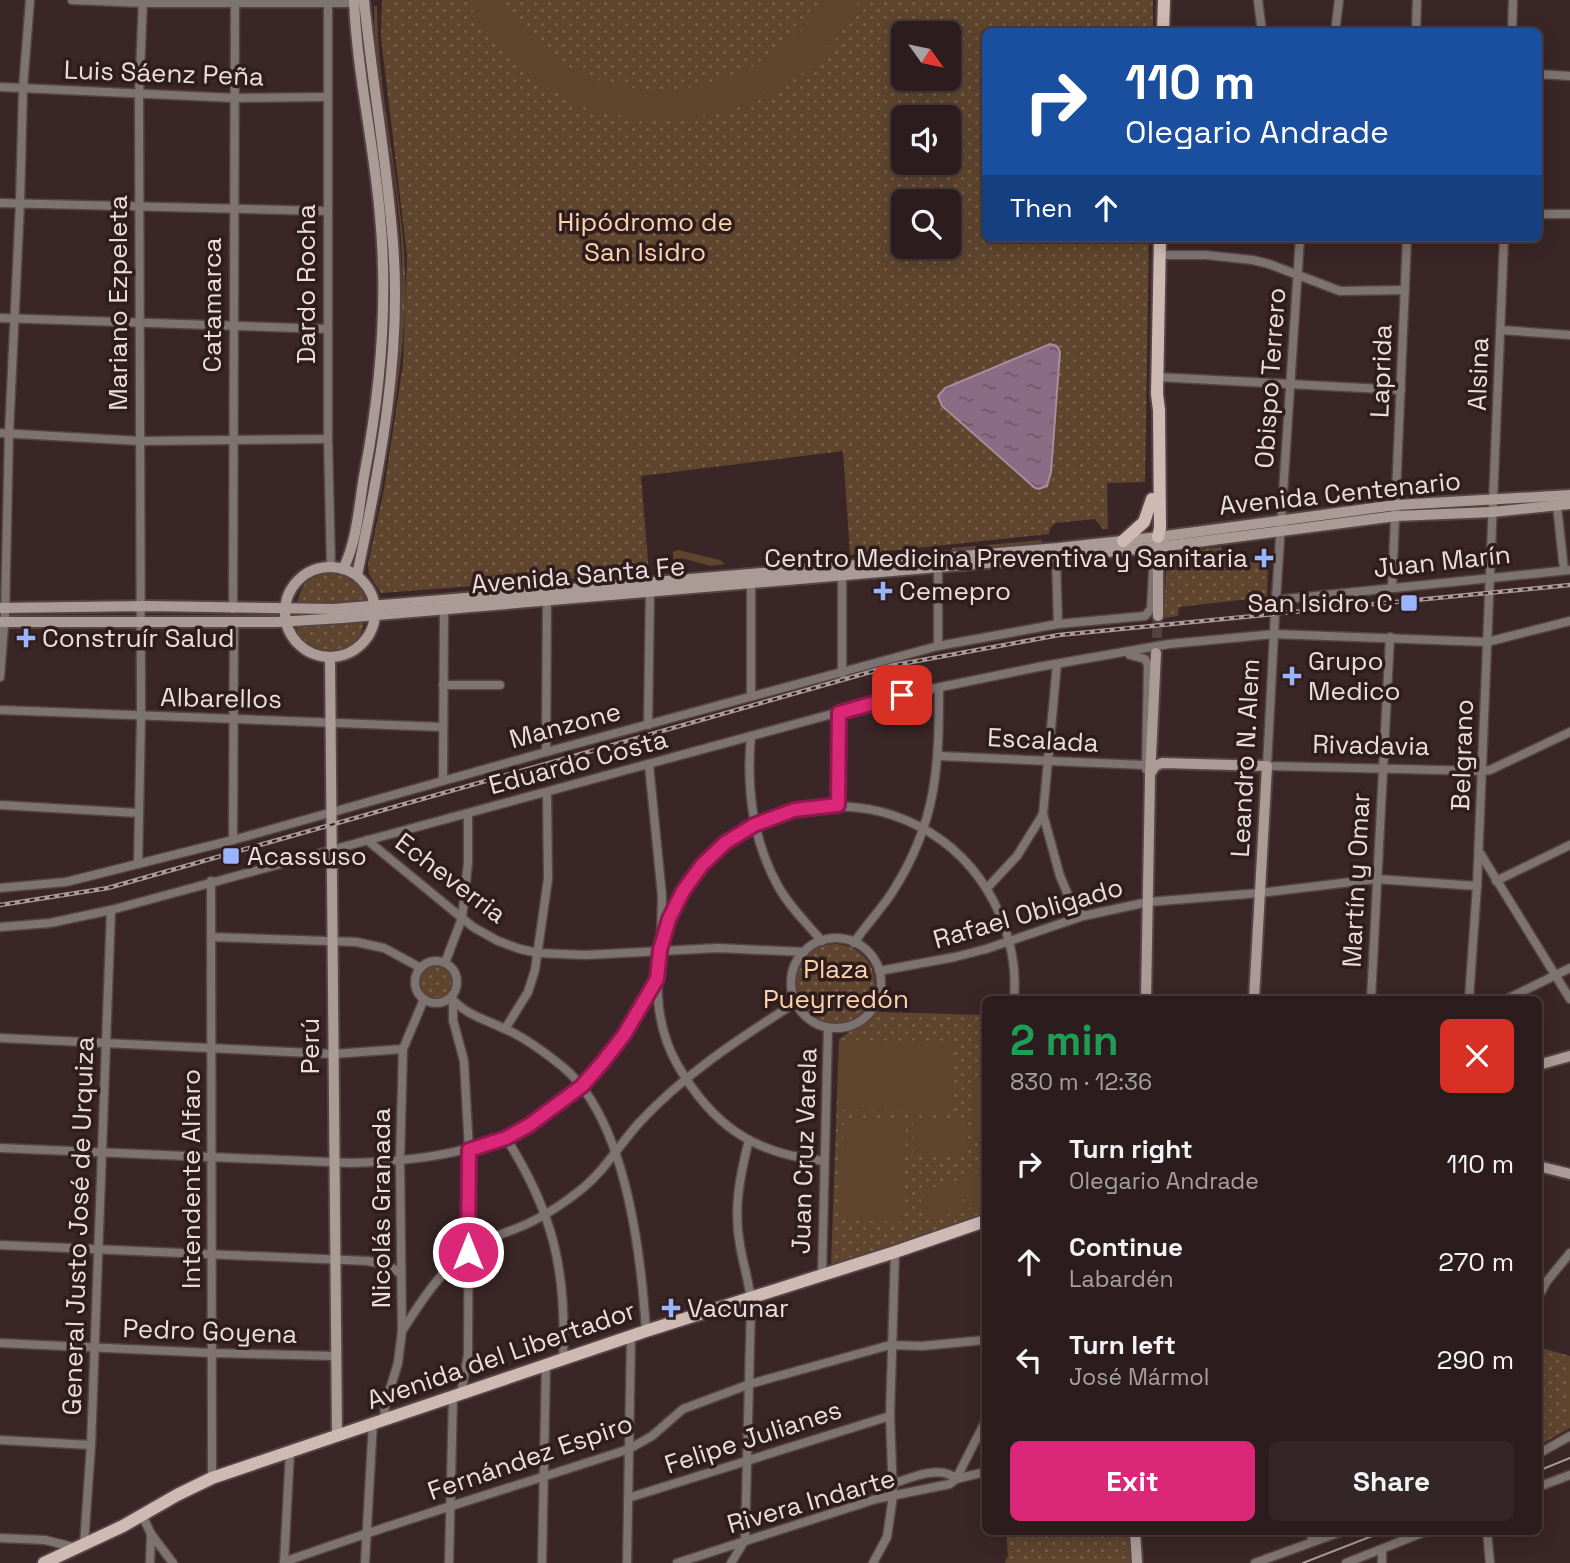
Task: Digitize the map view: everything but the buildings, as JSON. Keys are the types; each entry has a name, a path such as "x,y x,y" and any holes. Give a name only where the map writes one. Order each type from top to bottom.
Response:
{"main road":[{"path":"1163,28 1164,0"},
{"path":"337,568 351,546 374,419 380,363 383,287 380,213 359,1"},
{"path":"357,575 385,421 392,354 394,276 385,166 359,1"},
{"path":"1158,616 1160,528 1157,377 1160,242"},
{"path":"1157,394 1153,410 1152,499 1153,528 1158,542"},
{"name":"Avenida Centenario","path":"1492,507 1570,495"},
{"path":"1123,541 1144,522 1152,499"},
{"name":"Avenida Centenario","path":"1158,542 1396,511 1570,504"},
{"name":"Avenida Santa Fe","path":"938,563 1123,541 1158,542"},
{"name":"Avenida Santa Fe","path":"375,611 938,563 1056,557 1158,542"},
{"path":"337,568 357,575 367,585 375,611 369,636 352,652 330,658 305,651 291,636 285,616 287,599 296,583 312,571 337,568"},
{"name":"Avenida Santa Fe","path":"2,622 141,620 233,615 285,616 443,609 493,600"},
{"name":"Avenida Santa Fe","path":"3,608 140,606 233,615"},
{"path":"1146,996 1147,769 1152,741 1156,653"},
{"name":"Perú","path":"330,658 334,849 337,1435"},
{"path":"1147,769 1155,766 1159,759 1152,741"},
{"name":"Rivadavia","path":"1159,759 1267,766"},
{"name":"Leandro N. Alem","path":"1254,996 1267,766"},
{"path":"1542,1064 1570,1056"},
{"path":"1542,1167 1570,1174"},
{"name":"Avenida del Libertador","path":"44,1563 62,1559 177,1494 212,1478 546,1364 982,1222"},
{"path":"1135,1535 1137,1563"}],"street":[{"path":"0,677 5,433 30,0"},
{"path":"72,0 359,1"},
{"path":"1258,0 1262,28"},
{"path":"1336,28 1339,0"},
{"path":"1416,28 1417,0"},
{"path":"1512,28 1513,0"},
{"name":"Catamarca","path":"233,615 235,1"},
{"name":"Dardo Rocha","path":"328,1 328,439 337,568"},
{"name":"Mariano Ezpeleta","path":"140,606 139,94 143,2"},
{"path":"1542,74 1570,76"},
{"name":"Luis Sáenz Peña","path":"0,88 234,98 326,97"},
{"path":"0,203 327,211"},
{"path":"1542,214 1570,214"},
{"name":"Obispo Terrero","path":"1280,526 1300,242"},
{"name":"Laprida","path":"1396,511 1407,242"},
{"name":"Alsina","path":"1492,507 1504,242"},
{"path":"1160,255 1237,258 1269,264 1340,291 1405,290"},
{"path":"0,318 327,329"},
{"path":"1501,330 1570,335"},
{"path":"1157,377 1401,390"},
{"path":"5,433 140,441 328,439"},
{"path":"1557,506 1567,570"},
{"name":"Belgrano","path":"1469,996 1478,886 1492,507"},
{"path":"1392,587 1396,511"},
{"name":"Leandro N. Alem","path":"1267,766 1280,526"},
{"name":"Manzone","path":"0,888 48,885 233,840 937,646 1058,624 1145,616 1151,609 1154,558 1158,542"},
{"path":"1056,557 1058,624"},
{"path":"937,646 938,563"},
{"name":"Juan Marín","path":"1276,600 1567,570"},
{"path":"842,571 842,674"},
{"path":"751,579 751,696"},
{"path":"648,725 651,587"},
{"path":"546,752 547,596"},
{"path":"138,864 140,606"},
{"path":"443,609 443,780"},
{"path":"233,615 233,840"},
{"name":"Eduardo Costa","path":"0,927 50,923 111,910 839,713 939,688 1057,664 1169,644 1274,634 1487,642 1570,621"},
{"name":"Martín y Omar","path":"1371,996 1390,637"},
{"path":"1159,759 1160,655 1169,644"},
{"path":"1123,654 1139,656 1148,665 1147,769"},
{"path":"1057,664 1043,814 1060,876 1068,895 1083,916"},
{"path":"443,685 500,685"},
{"path":"854,943 905,873 924,830 939,756 939,688"},
{"name":"Albarellos","path":"0,710 442,727"},
{"path":"838,805 839,713"},
{"name":"Rivadavia","path":"1267,766 1482,771 1490,770 1570,733"},
{"path":"751,736 749,796 764,858 779,888 822,941"},
{"name":"Escalada","path":"939,756 1147,769"},
{"path":"649,765 663,896 657,979 660,1020 670,1052 699,1099 714,1115 749,1140 772,1151 797,1158 824,1161"},
{"path":"505,1029 528,992 538,953 548,879 547,792"},
{"path":"0,805 138,813"},
{"path":"660,950 683,891 702,865 725,843 754,825 794,810 838,805 882,812 924,830 959,854 986,888 1000,914 1009,941 1014,972 1014,996"},
{"path":"445,963 463,918 468,863 468,813"},
{"path":"986,888 1017,856 1043,814"},
{"name":"Echeverria","path":"367,840 463,918 498,941 538,953 586,955 718,948 804,952"},
{"path":"1496,881 1570,845"},
{"path":"1479,850 1570,999"},
{"path":"1148,902 1260,893 1376,879 1478,886"},
{"name":"Intendente Alfaro","path":"211,881 212,1478"},
{"name":"Rafael Obligado","path":"878,971 943,960 1083,916 1148,902"},
{"name":"General Justo José de Urquiza","path":"81,1546 90,1445 111,910"},
{"path":"211,937 334,940 377,946 421,968"},
{"path":"838,939 854,943 867,952 878,971 879,993 869,1013 847,1027 828,1028 808,1019 795,1003 792,974 804,952 822,941 838,939"},
{"path":"449,1563 457,1394 468,1355 469,1150 464,1061 453,1020 452,999 456,978 445,963 432,961 421,968 415,981 419,994 424,999 437,1003 452,999 490,1024 505,1029 563,1067 582,1086 615,1153 626,1189 639,1253 646,1331"},
{"path":"1513,996 1570,968"},
{"path":"0,1148 334,1162 400,1160 469,1150 506,1138 528,1126 582,1086 624,1035 657,979"},
{"name":"Nicolás Granada","path":"365,1563 379,1421 398,1363 402,1331 400,1160 403,1049 424,999"},
{"path":"402,1331 443,1275 468,1252 485,1240 529,1223 582,1189 598,1175 638,1124 686,1080 750,1031 795,1003"},
{"name":"Juan Cruz Varela","path":"822,1275 828,1028"},
{"path":"0,1038 333,1054 403,1049"},
{"path":"506,1138 530,1179 553,1237 563,1285 563,1359"},
{"path":"731,1563 745,1540 751,1297 740,1245 737,1214 739,1183 749,1140"},
{"path":"0,1245 335,1259 388,1265 401,1274"},
{"path":"873,1563 887,1537 893,1496 890,1345 895,1252"},
{"path":"1542,1290 1570,1252"},
{"path":"616,1563 628,1563 631,1336"},
{"name":"Fernández Espiro","path":"284,1562 629,1449 652,1436 683,1409 750,1384 890,1345 922,1346 982,1340"},
{"name":"Pedro Goyena","path":"0,1343 336,1356"},
{"path":"542,1563 546,1364"},
{"name":"Felipe Julianes","path":"628,1498 890,1416"},
{"path":"956,1479 982,1428"},
{"path":"1542,1452 1570,1436"},
{"path":"0,1440 90,1445"},
{"path":"284,1562 290,1451"},
{"name":"Rivera Indarte","path":"892,1484 939,1471 950,1472 956,1479"},
{"name":"Rivera Indarte","path":"677,1563 876,1499 950,1485 956,1479 982,1473"},
{"path":"1542,1486 1570,1475"},
{"path":"142,1515 150,1534 173,1563"},
{"path":"150,1534 150,1563"},
{"path":"1311,1535 1312,1542"},
{"path":"1255,1563 1332,1535"},
{"path":"1346,1563 1417,1535"},
{"path":"1487,1535 1490,1563"},
{"path":"0,1538 45,1540 81,1546"},
{"path":"1382,1549 1382,1563"}],"green space":[{"name":"Hipódromo de San Isidro","path":"382,0 1153,0 1153,28 982,28 982,242 1149,242 1145,482 1107,483 1108,529 1103,529 1095,519 1055,523 1049,534 850,555 843,451 641,476 649,573 381,593 369,574 368,563 384,489 403,364 407,255 381,38"},
{"path":"467,0 499,0 531,40 571,68 615,85 662,90 709,84 753,67 793,39 826,0 860,0 829,47 812,65 786,85 725,111 672,119 635,118 601,111 568,99 538,81 511,59 487,32"},
{"path":"374,6 377,6 380,67 401,220 405,281 403,342 381,494 377,505 395,381 401,319 402,256 378,69"},
{"path":"360,17 390,245 387,370 359,543 355,542 386,327"},
{"path":"1042,540 1042,544 952,552 952,548"},
{"path":"1221,547 1222,555 1236,565 1268,559 1267,597 1179,607 1178,616 1164,618 1167,554"},
{"path":"678,550 720,560 725,564 711,566 681,558 677,566 674,566 673,552"},
{"path":"333,571 355,580 366,602 297,605 301,591 308,581 319,574"},
{"path":"364,620 361,635 353,646 332,656 310,649 301,639 296,625"},
{"name":"Plaza Pueyrredón","path":"835,944 850,947 863,956 872,969 875,984 872,999 863,1012 850,1021 835,1024 820,1021 807,1012 798,999 795,984 798,969 807,956 820,947"},
{"path":"435,965 447,970 452,982 447,994 435,999 423,994 418,982 423,970"},
{"path":"878,1012 982,1015 982,1217 831,1266 839,1039"},
{"path":"840,1040 951,1041 950,1111 839,1110"},
{"path":"974,1083 982,1083 982,1139 973,1138"},
{"path":"844,1118 906,1120 903,1222 840,1220"},
{"path":"913,1120 968,1121 967,1155 913,1155"},
{"path":"982,1170 982,1203 968,1208 958,1179"},
{"path":"956,1180 965,1209 930,1221 918,1193"},
{"path":"1542,1348 1570,1356 1570,1428 1542,1444"},
{"path":"1006,1535 1130,1535 1131,1563 1005,1563 1008,1555"}],"water":[{"path":"1050,344 1057,346 1060,352 1051,472 1047,486 1039,489 942,406 938,396 945,388"}],"tunnel":[{"path":"1156,653 1158,616"}],"tram line":[{"path":"1542,1469 1570,1458"},
{"path":"1303,1563 1375,1535"}],"railway":[{"path":"0,905 108,888 895,665 1059,635 1570,585"}],"place":[{"name":"Centro Medicina Preventiva y Sanitaria","path":"1264,558"},
{"name":"Cemepro","path":"883,591"},
{"name":"San Isidro C","path":"1409,603"},
{"name":"Construír Salud","path":"26,638"},
{"name":"Grupo Medico","path":"1292,676"},
{"name":"Acassuso","path":"231,856"},
{"name":"Vacunar","path":"671,1308"}],"route":[{"path":"468,1252 469,1150 506,1138 528,1126 582,1086 624,1035 657,979 660,950 669,919 683,891 702,865 725,843 754,825 794,810 838,805 839,713 902,695"}]}
